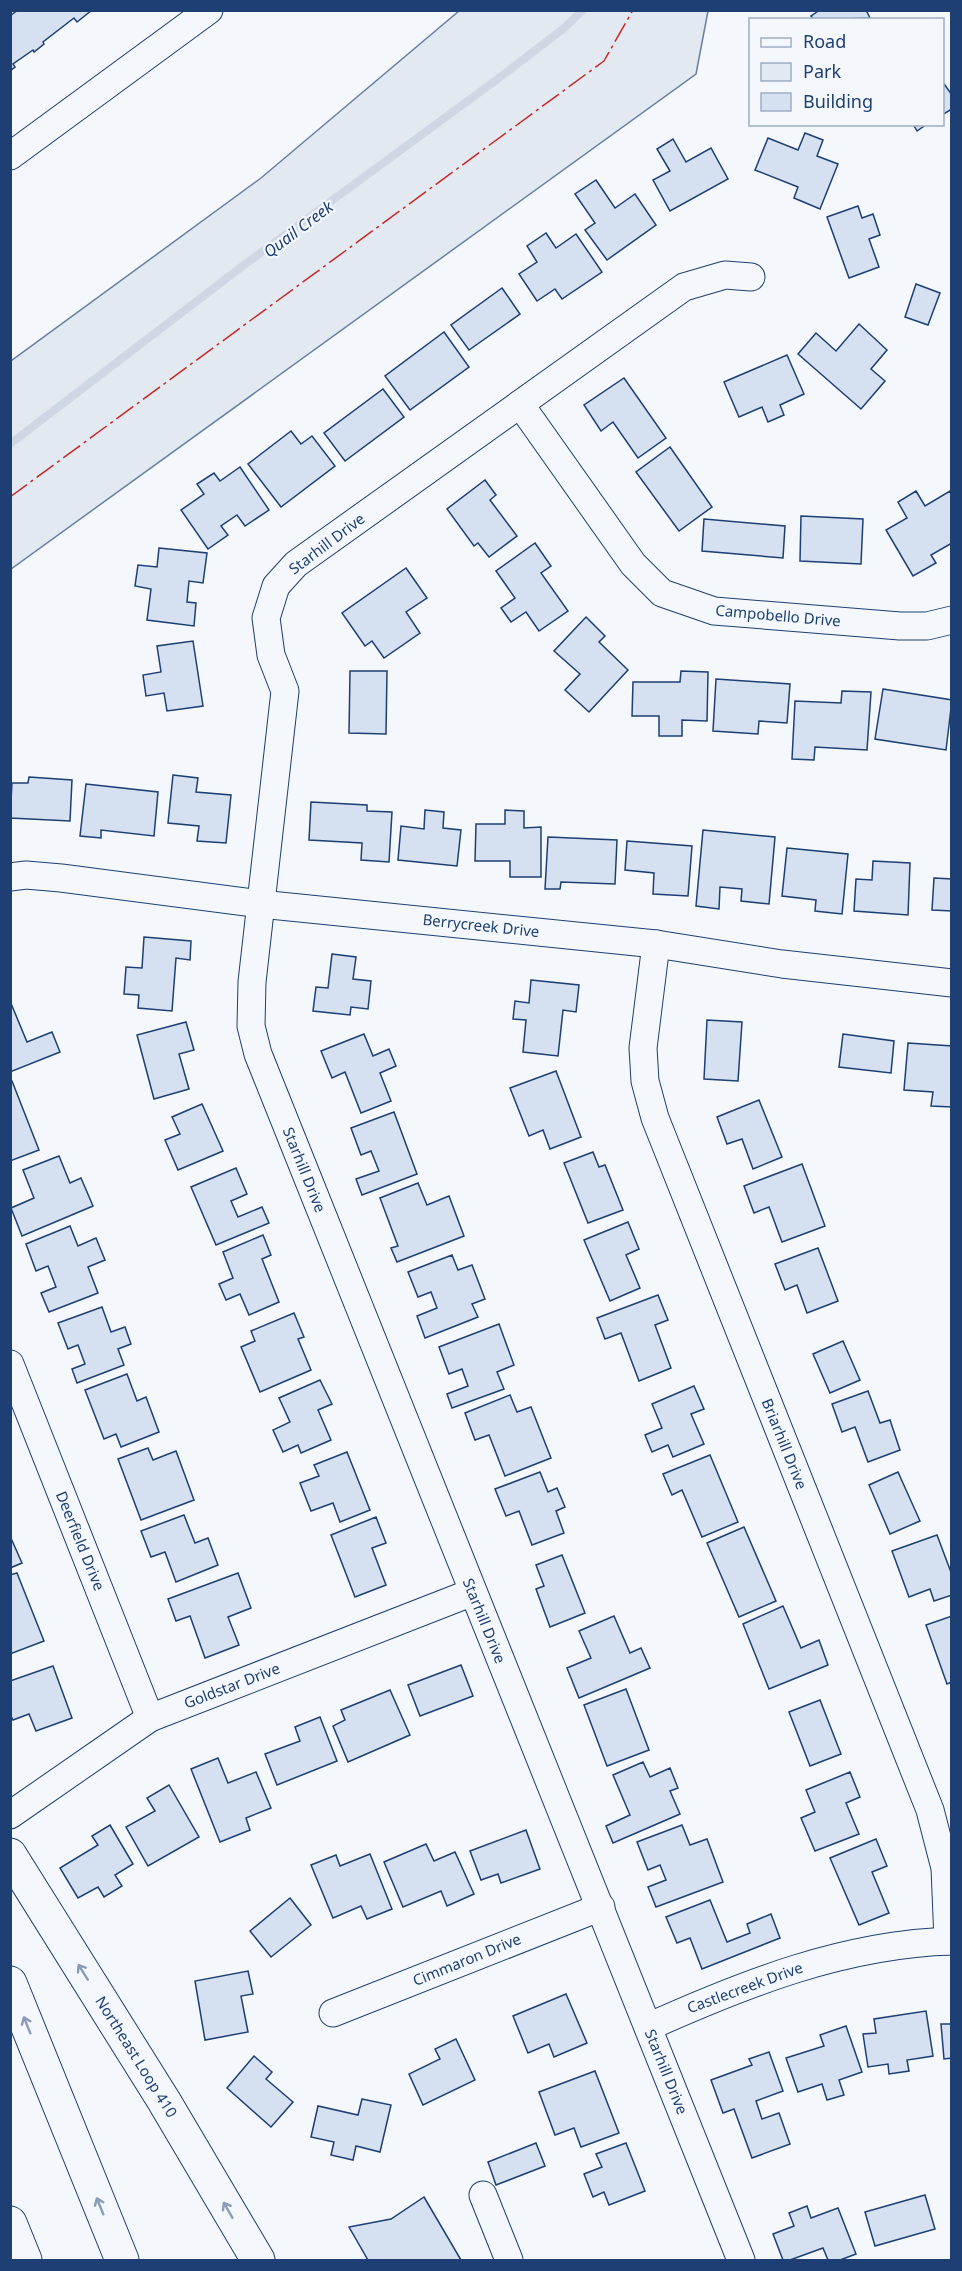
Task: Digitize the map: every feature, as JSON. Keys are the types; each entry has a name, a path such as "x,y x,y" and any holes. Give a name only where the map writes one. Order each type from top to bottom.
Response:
{"main road":[{"name":"Northeast Loop 410","path":"10,1855 164,2101 258,2260"},
{"path":"10,1983 122,2260"},
{"path":"10,2223 25,2260"}],"street":[{"path":"10,156 195,15"},
{"name":"Starhill Drive","path":"741,2260 601,1907 472,1593 258,1054 251,1026 252,982 285,691 271,655 266,618 276,586 296,564 684,287 725,275 751,277"},
{"name":"Campobello Drive","path":"520,404 633,564 662,593 714,611 900,626 927,626 951,620"},
{"name":"Berrycreek Drive","path":"10,877 26,875 61,878 260,904 656,944 782,964 951,983"},
{"name":"Briarhill Drive","path":"656,944 643,1048 645,1082 655,1118 930,1810 945,1868 950,1941"},
{"name":"Deerfield Drive","path":"10,1364 150,1718"},
{"name":"Goldstar Drive","path":"10,1815 150,1718 472,1593"},
{"name":"Cimmaron Drive","path":"333,2013 601,1907"},
{"name":"Castlecreek Drive","path":"648,2027 717,1996 788,1970 860,1952 950,1941"},
{"path":"483,2195 509,2260"}],"green space":[{"path":"459,11 708,11 696,74 11,569 11,361 261,178"}],"building":[{"path":"18,10 92,10 77,22 74,18 34,52 33,50 13,64 15,67 10,71 10,16"},
{"path":"820,10 866,10 870,18 812,18 811,16"},
{"path":"944,84 952,95 952,109 944,114"},
{"path":"914,126 924,126 917,131"},
{"path":"805,133 823,140 817,156 838,164 820,209 794,198 798,187 755,170 768,138 798,150"},
{"path":"673,139 686,162 711,148 728,179 670,211 653,180 670,171 657,149"},
{"path":"596,180 615,208 635,194 656,225 607,260 585,230 595,223 575,194"},
{"path":"858,206 862,218 873,214 880,235 869,239 879,267 849,278 827,217"},
{"path":"546,233 556,248 576,234 602,272 562,299 555,289 537,301 519,274 537,262 527,246"},
{"path":"916,284 940,293 928,325 905,317"},
{"path":"502,288 520,314 469,350 451,325"},
{"path":"859,324 887,350 871,369 885,381 861,409 798,354 816,333 836,351"},
{"path":"444,332 469,367 410,410 385,376"},
{"path":"787,355 804,394 780,405 784,415 768,422 762,407 739,417 724,382"},
{"path":"624,378 666,438 638,458 613,422 601,431 584,405"},
{"path":"383,389 404,417 345,461 324,433"},
{"path":"291,431 301,444 312,436 335,466 281,507 248,464"},
{"path":"670,447 712,507 679,531 636,472"},
{"path":"240,467 269,510 245,526 237,515 221,526 228,535 208,549 181,510 204,494 197,484 214,473 220,481"},
{"path":"485,480 496,495 490,500 517,536 489,557 478,543 474,546 447,509"},
{"path":"916,491 925,506 950,491 952,494 952,543 931,555 936,563 913,576 886,530 907,518 898,502"},
{"path":"801,516 863,519 861,564 800,561"},
{"path":"704,519 785,526 783,558 702,551"},
{"path":"535,543 551,566 541,573 568,611 539,631 526,612 511,622 501,608 515,598 496,571"},
{"path":"159,548 207,553 203,583 189,581 187,602 196,603 194,626 147,620 151,589 135,586 138,565 157,567"},
{"path":"406,568 427,598 406,612 420,633 384,658 372,641 365,646 342,613"},
{"path":"586,617 605,636 599,642 628,670 589,712 565,690 580,674 554,651"},
{"path":"193,641 203,706 167,711 164,693 146,696 143,675 161,672 157,646"},
{"path":"350,671 387,671 386,734 349,733"},
{"path":"681,671 708,672 707,721 682,720 682,736 659,736 659,716 632,716 633,682 680,682"},
{"path":"716,679 790,684 787,723 759,721 758,734 713,731"},
{"path":"883,689 952,700 946,750 875,739"},
{"path":"842,691 871,692 867,750 815,747 814,760 792,759 795,701 841,703"},
{"path":"173,775 198,778 196,792 231,795 226,843 197,841 199,826 168,823"},
{"path":"29,777 72,780 70,821 10,818 12,783 28,783"},
{"path":"86,784 158,792 154,836 101,830 101,838 80,836"},
{"path":"311,802 367,805 367,811 392,812 389,862 361,860 362,843 309,840"},
{"path":"425,810 444,812 443,828 461,830 457,866 398,860 401,826 424,829"},
{"path":"505,810 524,811 524,828 541,827 541,877 510,877 510,861 475,861 476,824 505,824"},
{"path":"703,830 775,837 769,904 741,901 742,889 720,887 719,909 696,906"},
{"path":"548,837 617,840 615,884 561,882 560,889 545,889"},
{"path":"627,841 692,846 688,896 653,894 654,873 625,870"},
{"path":"787,848 848,854 842,914 815,911 816,900 782,896"},
{"path":"873,861 910,863 908,915 854,911 856,879 872,880"},
{"path":"934,878 952,879 952,911 932,910"},
{"path":"144,937 191,941 190,960 176,958 172,1011 138,1008 139,995 124,994 126,967 142,968"},
{"path":"332,954 356,957 353,979 371,981 368,1009 351,1007 350,1015 313,1011 316,987 328,988"},
{"path":"531,980 579,985 576,1012 563,1010 558,1056 523,1052 526,1020 513,1019 515,1001 529,1003"},
{"path":"10,1001 27,1042 52,1032 60,1052 10,1072"},
{"path":"707,1020 742,1022 738,1081 704,1079"},
{"path":"186,1022 194,1050 179,1054 189,1089 154,1099 137,1035"},
{"path":"364,1034 373,1056 389,1049 396,1066 380,1073 391,1101 361,1113 345,1072 332,1078 321,1051"},
{"path":"843,1034 894,1041 891,1073 839,1067"},
{"path":"908,1043 952,1046 952,1107 931,1106 933,1092 904,1090"},
{"path":"556,1071 581,1137 550,1149 543,1130 529,1136 510,1088"},
{"path":"10,1081 12,1081 39,1150 10,1161"},
{"path":"759,1100 782,1157 753,1169 742,1139 727,1144 717,1117"},
{"path":"202,1104 223,1151 178,1170 165,1140 180,1134 172,1117"},
{"path":"394,1112 417,1174 362,1195 356,1179 379,1171 371,1151 361,1155 351,1128"},
{"path":"593,1152 599,1167 605,1165 623,1210 588,1223 564,1163"},
{"path":"59,1156 70,1183 81,1178 93,1206 22,1236 11,1208 34,1198 23,1170"},
{"path":"802,1164 825,1226 782,1242 769,1207 754,1213 744,1186"},
{"path":"236,1168 247,1194 231,1201 238,1217 262,1207 269,1223 216,1245 191,1187"},
{"path":"418,1183 427,1205 449,1196 464,1236 397,1262 391,1248 398,1246 380,1198"},
{"path":"628,1222 639,1249 626,1255 640,1288 610,1301 584,1240"},
{"path":"70,1226 78,1246 96,1238 105,1260 88,1267 98,1293 49,1312 41,1293 56,1287 48,1266 36,1271 26,1244"},
{"path":"263,1235 271,1255 262,1259 279,1302 249,1315 240,1294 226,1300 219,1284 233,1278 223,1252"},
{"path":"818,1248 838,1301 807,1313 797,1285 785,1290 775,1264"},
{"path":"452,1255 458,1270 472,1265 485,1299 472,1304 478,1317 425,1338 417,1316 437,1308 431,1292 418,1297 408,1272"},
{"path":"658,1295 668,1320 655,1325 671,1368 639,1381 621,1333 605,1339 597,1318"},
{"path":"102,1307 111,1332 125,1327 131,1344 118,1349 124,1365 77,1383 72,1369 85,1364 78,1345 68,1349 58,1323"},
{"path":"294,1313 304,1337 298,1339 311,1370 260,1392 241,1347 255,1341 251,1331"},
{"path":"499,1324 514,1365 497,1372 504,1389 452,1408 447,1394 468,1386 462,1369 449,1374 439,1347"},
{"path":"843,1341 860,1380 830,1393 813,1354"},
{"path":"127,1374 137,1401 146,1397 159,1432 121,1447 116,1434 104,1439 85,1390"},
{"path":"320,1380 332,1404 318,1410 331,1440 301,1453 298,1445 283,1452 273,1430 290,1422 279,1398"},
{"path":"694,1386 704,1409 691,1414 704,1444 673,1457 668,1445 652,1452 645,1435 662,1428 652,1404"},
{"path":"868,1391 880,1423 890,1420 900,1450 868,1462 855,1427 842,1432 832,1404"},
{"path":"510,1395 517,1412 531,1407 551,1458 505,1476 489,1435 475,1440 465,1413"},
{"path":"148,1448 153,1460 176,1451 194,1500 141,1520 118,1459"},
{"path":"347,1452 370,1510 340,1522 333,1503 311,1511 300,1483 319,1476 314,1465"},
{"path":"710,1455 738,1522 702,1537 682,1490 672,1495 663,1474"},
{"path":"540,1472 548,1492 557,1488 565,1507 556,1511 564,1533 532,1545 519,1511 506,1516 495,1489"},
{"path":"898,1472 920,1521 890,1534 869,1485"},
{"path":"184,1515 195,1543 208,1538 218,1565 176,1582 165,1552 151,1557 141,1531"},
{"path":"376,1517 386,1543 372,1548 386,1585 355,1597 331,1535"},
{"path":"744,1527 776,1601 739,1617 707,1543"},
{"path":"937,1535 952,1575 952,1595 934,1601 930,1589 909,1597 892,1551"},
{"path":"10,1536 22,1563 10,1568"},
{"path":"562,1555 585,1613 550,1627 536,1589 544,1586 536,1565"},
{"path":"17,1573 44,1641 10,1654 10,1575"},
{"path":"238,1573 251,1608 228,1617 239,1645 205,1658 190,1616 176,1621 168,1599"},
{"path":"783,1606 801,1648 819,1640 828,1665 769,1689 743,1624"},
{"path":"614,1616 630,1653 641,1648 650,1668 579,1698 567,1668 591,1658 579,1631"},
{"path":"952,1616 952,1682 947,1684 926,1625"},
{"path":"461,1665 473,1696 420,1716 408,1685"},
{"path":"53,1666 72,1718 36,1731 29,1714 13,1720 10,1714 10,1681"},
{"path":"626,1689 649,1750 607,1766 584,1705"},
{"path":"390,1690 410,1735 348,1762 333,1726 345,1720 341,1710"},
{"path":"820,1700 841,1754 810,1766 789,1712"},
{"path":"320,1717 337,1761 277,1785 265,1754 300,1741 295,1727"},
{"path":"218,1758 228,1783 256,1772 271,1808 246,1818 250,1830 220,1842 191,1769"},
{"path":"643,1762 650,1777 670,1768 678,1788 670,1791 680,1814 613,1843 606,1826 630,1815 613,1775"},
{"path":"850,1772 860,1797 846,1803 859,1834 815,1851 801,1818 815,1812 806,1790"},
{"path":"169,1785 199,1837 148,1866 126,1827 155,1811 147,1798"},
{"path":"110,1825 133,1864 115,1875 122,1886 104,1897 98,1887 78,1898 60,1868 98,1845 92,1836"},
{"path":"682,1825 690,1845 707,1839 723,1882 656,1907 648,1887 666,1880 660,1865 648,1870 637,1842"},
{"path":"526,1830 540,1869 501,1883 498,1874 481,1880 470,1851"},
{"path":"876,1839 887,1866 872,1872 889,1913 859,1925 830,1858"},
{"path":"426,1844 434,1861 455,1852 474,1894 447,1906 441,1891 403,1907 384,1862"},
{"path":"370,1854 392,1909 367,1919 361,1906 333,1918 311,1865 336,1855 340,1866"},
{"path":"290,1898 311,1925 271,1957 250,1931"},
{"path":"710,1900 727,1942 750,1933 747,1924 771,1914 780,1938 702,1969 690,1938 677,1943 666,1917"},
{"path":"248,1971 253,1994 241,1996 248,2032 205,2040 195,1981"},
{"path":"566,1994 587,2043 554,2057 549,2044 528,2053 513,2016"},
{"path":"926,2011 933,2056 907,2060 909,2071 889,2074 888,2064 868,2067 863,2034 876,2033 874,2019"},
{"path":"941,2024 952,2024 952,2058 944,2059"},
{"path":"846,2026 862,2072 839,2080 844,2095 827,2100 822,2084 798,2092 786,2058 824,2046 820,2035"},
{"path":"456,2039 475,2080 423,2105 409,2074 440,2059 435,2049"},
{"path":"769,2052 783,2091 756,2101 762,2119 779,2113 790,2144 752,2158 734,2109 723,2113 711,2080 752,2065 749,2059"},
{"path":"254,2056 272,2072 266,2079 293,2102 271,2127 227,2088"},
{"path":"595,2071 619,2133 581,2147 574,2128 555,2135 539,2092"},
{"path":"362,2099 391,2105 380,2152 356,2146 353,2160 331,2155 334,2142 311,2137 318,2106 358,2115"},
{"path":"536,2143 545,2166 496,2185 488,2162"},
{"path":"626,2143 645,2191 609,2205 604,2192 593,2197 584,2174 602,2167 596,2154"},
{"path":"925,2195 935,2229 875,2246 865,2212"},
{"path":"424,2197 461,2260 368,2260 349,2227 391,2219"},
{"path":"807,2206 811,2218 838,2208 856,2254 840,2260 828,2260 823,2248 790,2260 783,2260 773,2234 794,2226 789,2213"}],"waterway":[{"name":"Quail Creek","path":"10,444 240,268 499,78 563,29 583,10"}],"power":[{"path":"10,497 604,61 633,10"}]}
